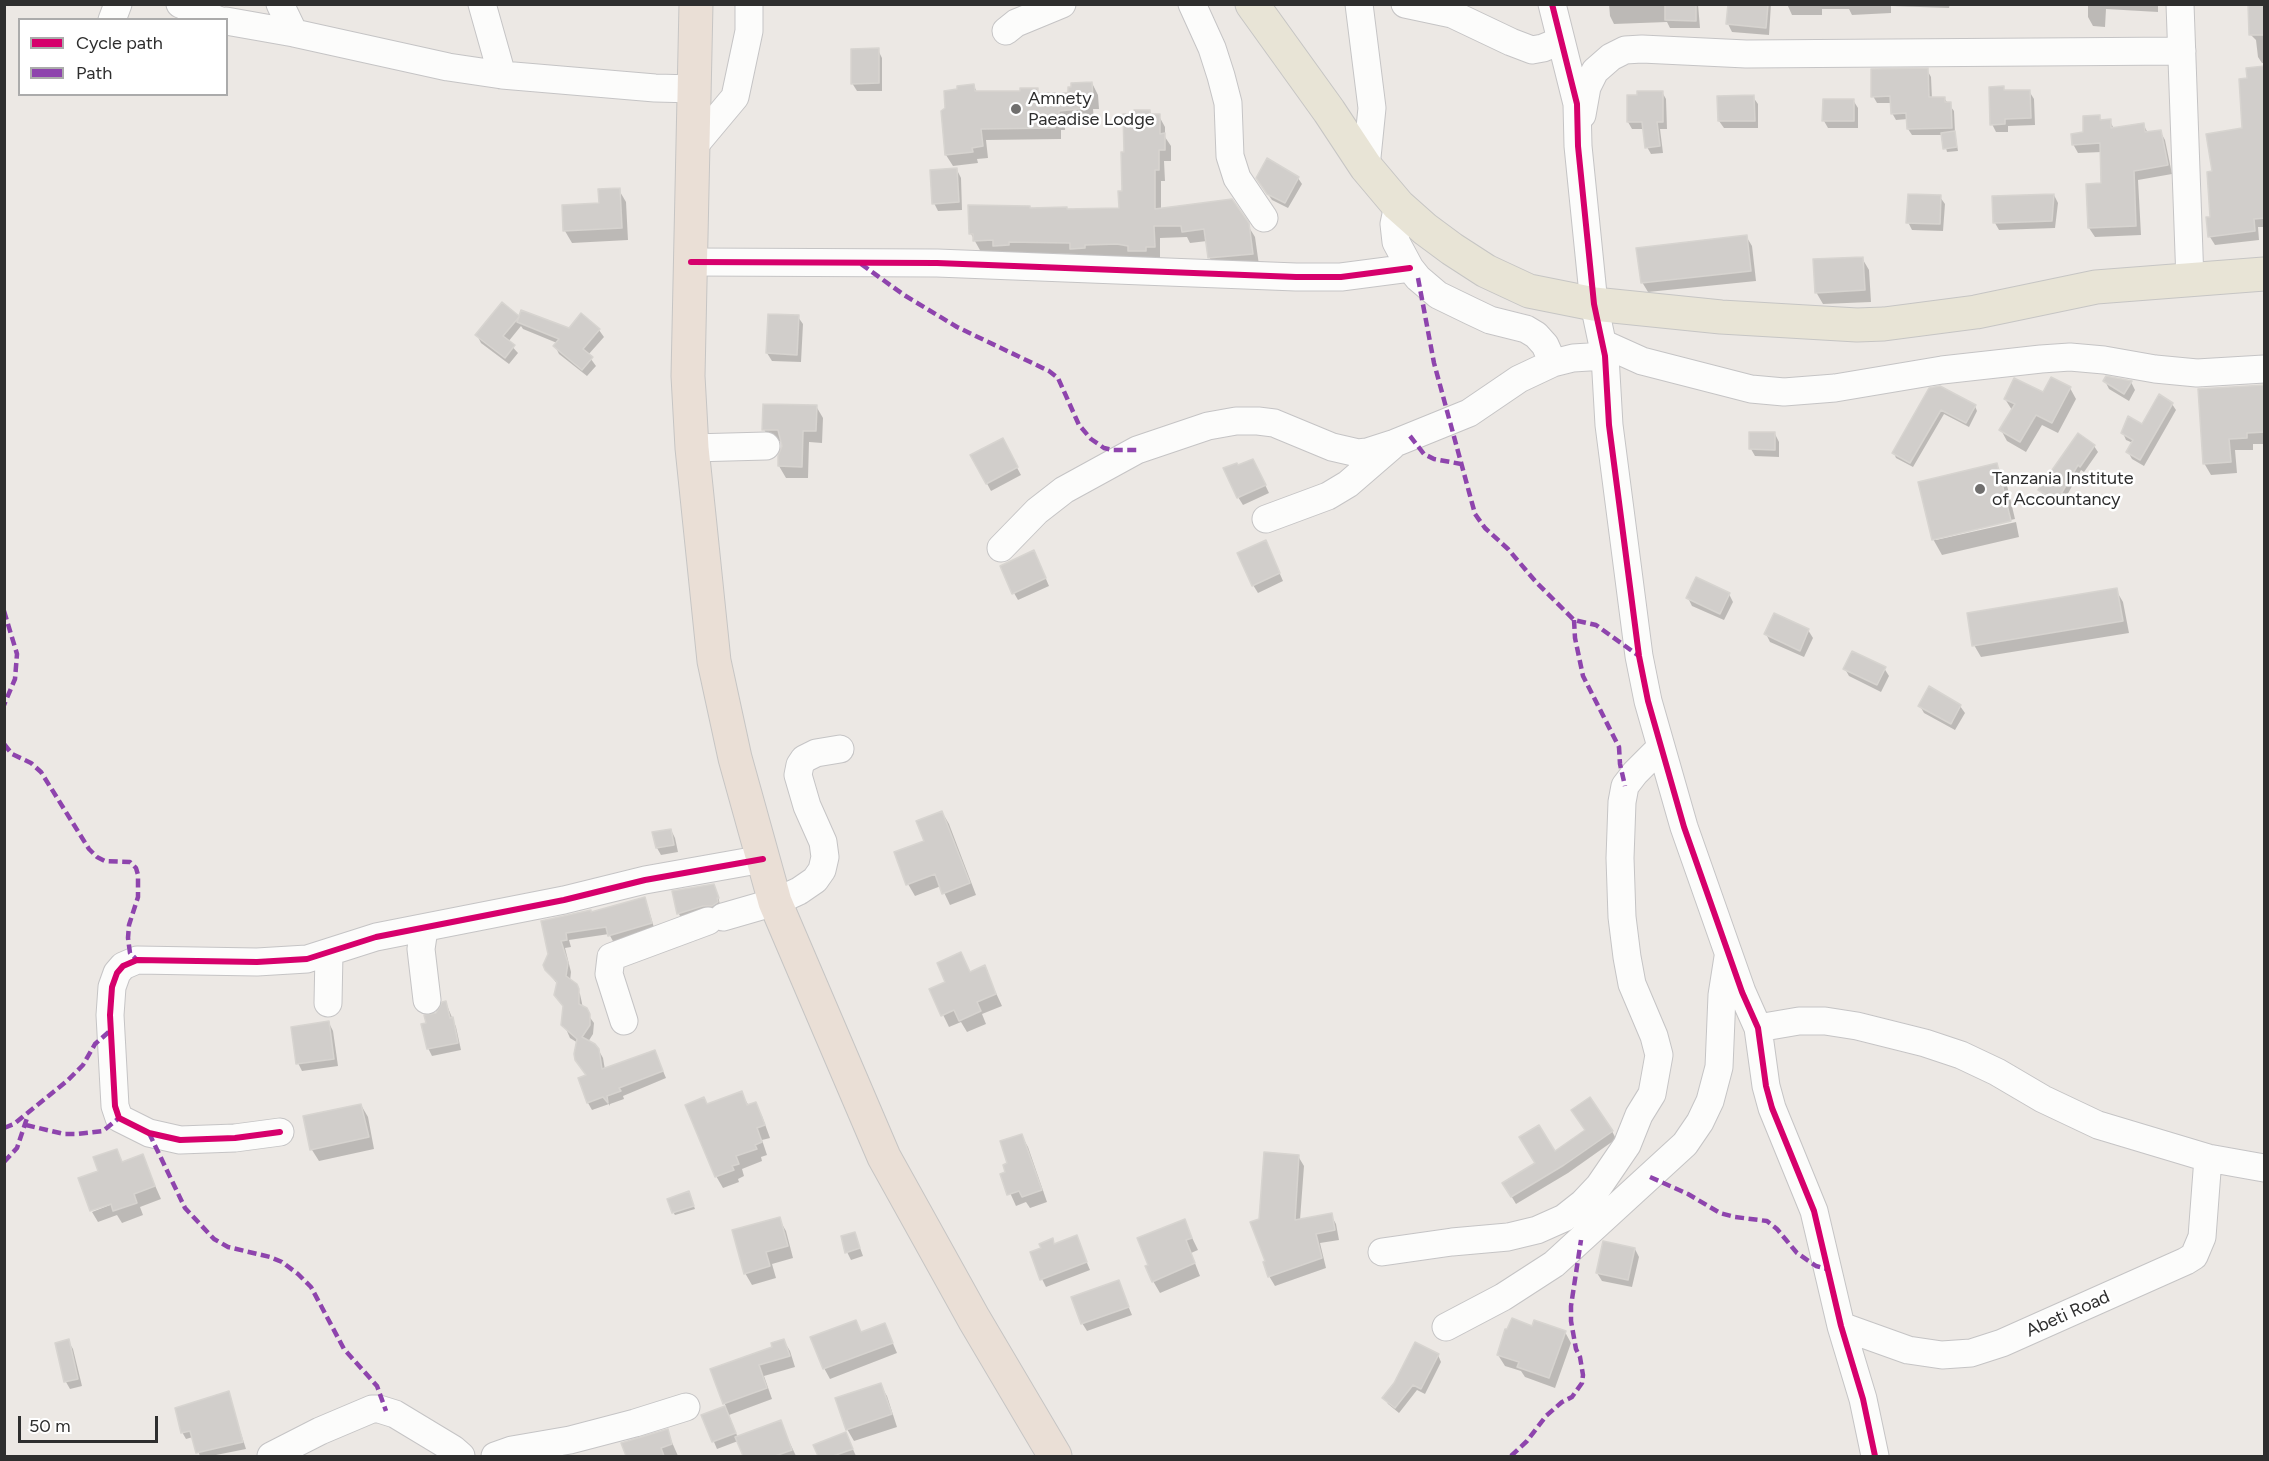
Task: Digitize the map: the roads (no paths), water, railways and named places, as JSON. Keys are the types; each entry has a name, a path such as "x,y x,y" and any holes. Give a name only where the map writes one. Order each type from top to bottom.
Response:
{"highway":[{"path":"696,4 688,376 692,448 714,661 735,758 775,902 884,1157 974,1319 1055,1456"}],"main road":[{"path":"1252,4 1329,111 1366,168 1398,205 1425,229 1486,271 1529,291 1594,304 1771,321 1884,324 1976,312 2096,287 2265,274"}],"street":[{"path":"180,4 213,18"},
{"path":"280,4 294,33"},
{"path":"482,4 502,75"},
{"path":"694,146 735,97 749,31 749,4"},
{"path":"1006,31 1016,23 1062,4"},
{"path":"1192,4 1212,48 1228,104 1230,156 1237,178 1264,218"},
{"path":"1359,4 1372,108 1366,168"},
{"path":"1405,4 1452,14 1532,50 1543,48 1560,40"},
{"path":"1552,4 1577,104 1578,146 1594,304 1604,350 1609,425 1640,663 1660,748 1684,827 1742,992 1758,1028 1766,1086 1772,1108 1814,1212 1841,1326 1863,1399 1875,1456"},
{"path":"2180,4 2190,280"},
{"path":"228,21 294,33 448,67 502,75 655,88 695,89"},
{"path":"1578,146 1587,87 1595,71 1611,57 1625,50 1746,54 2182,51"},
{"path":"1398,205 1394,232 1396,242 1410,268 1438,295 1490,320 1526,329 1536,335 1545,345 1554,363"},
{"path":"691,262 937,263 1296,277 1341,277 1410,268"},
{"path":"1001,548 1037,511 1064,490 1137,450 1208,426 1236,421 1274,423 1332,447 1358,453 1395,443 1469,413 1519,379 1554,363 1604,350 1751,389 1784,392 1835,388 1942,370 2041,359 2092,359 2197,373 2265,369"},
{"path":"1266,519 1328,496 1348,484 1395,443"},
{"path":"692,448 766,447"},
{"path":"1382,1252 1508,1237 1537,1230 1564,1218 1583,1203 1599,1186 1627,1145 1639,1115 1652,1094 1659,1055 1654,1036 1632,984 1627,957 1621,905 1622,802 1626,786 1635,773 1660,748"},
{"path":"624,1022 609,974 611,957 715,919 775,902 799,891 815,880 822,870 825,857 823,842 807,806 798,775 804,759 816,753 840,749"},
{"path":"280,1132 264,1136 180,1140 149,1133 119,1118 115,1106 111,1054 112,987 117,973 123,966 137,960 257,962 307,959 376,937 564,900 645,880 763,859"},
{"path":"424,929 421,949 427,1000"},
{"path":"1446,1327 1503,1297 1554,1264 1685,1144 1700,1122 1710,1101 1719,1067 1722,995 1729,952"},
{"path":"328,1003 329,953"},
{"path":"1758,1028 1799,1021 1825,1021 1857,1026 1925,1043 1979,1063 2043,1099 2098,1125 2208,1158 2265,1168"},
{"name":"Abeti Road","path":"1841,1326 1908,1350 1942,1355 1971,1353 2002,1343 2186,1261 2194,1256 2202,1237 2208,1158"},
{"path":"495,1456 512,1450 570,1440 686,1407"},
{"path":"271,1456 320,1431 372,1409 379,1409 395,1414 461,1456"}],"place":[{"name":"Amnety Paeadise Lodge","path":"1016,109"},
{"name":"Tanzania Institute of Accountancy","path":"1980,489"}]}
